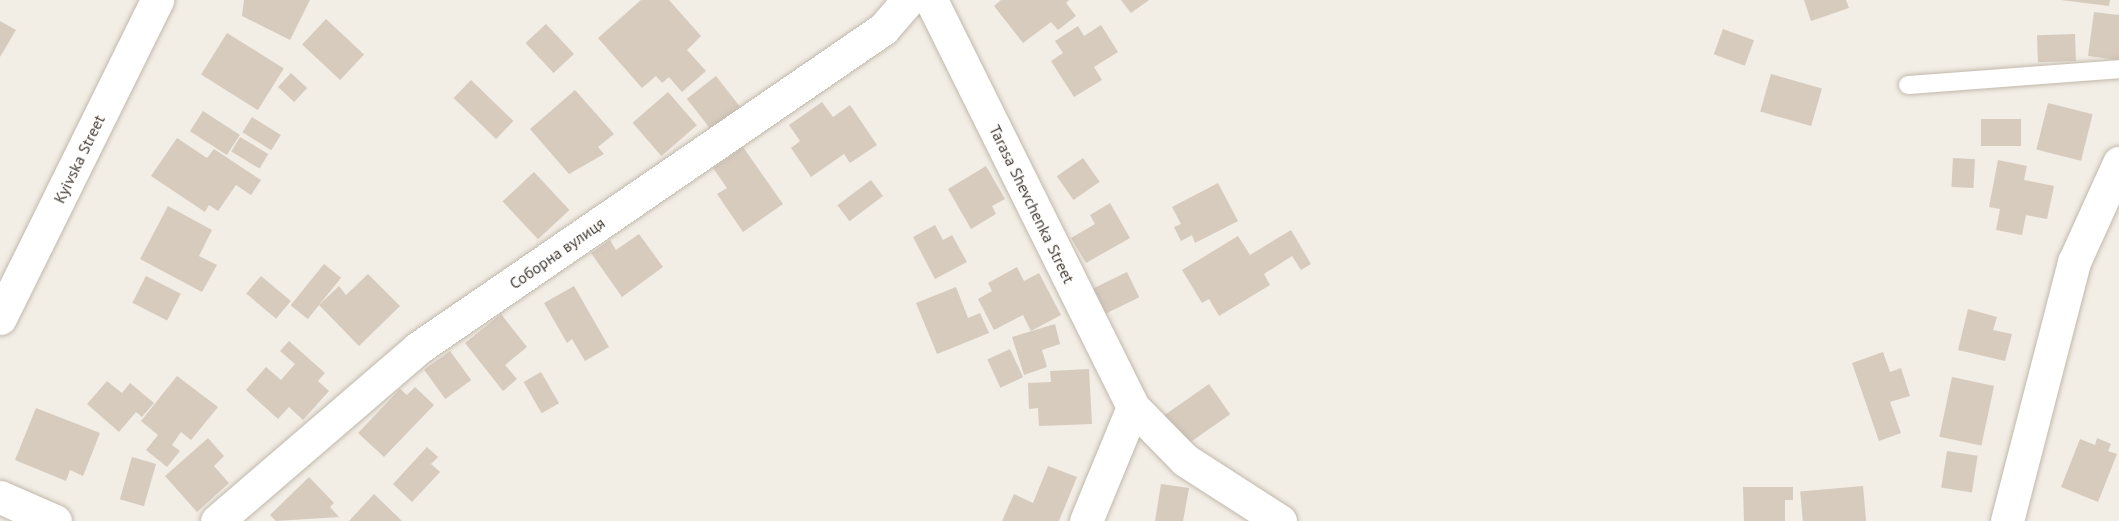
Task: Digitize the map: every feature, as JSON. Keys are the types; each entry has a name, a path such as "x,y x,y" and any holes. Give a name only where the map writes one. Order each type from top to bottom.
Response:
{"street":[{"name":"Kyivska Street","path":"0,318 157,0"},
{"name":"Соборна вулиця","path":"217,521 418,348 883,28 908,0"},
{"name":"Tarasa Shevchenka Street","path":"931,0 1133,407 1185,460 1280,521"},
{"path":"2007,521 2073,262 2119,163"},
{"path":"1086,521 1133,407"},
{"path":"0,497 55,521"}],"lane":[{"path":"1908,85 2119,69"}],"building":[{"path":"244,0 310,0 290,40 242,16"},
{"path":"641,0 669,0 701,36 687,50 706,71 682,92 669,77 662,83 656,76 642,88 598,38"},
{"path":"1001,0 1069,0 1066,3 1076,16 1058,30 1051,22 1023,43 994,6"},
{"path":"1121,0 1149,0 1131,13"},
{"path":"1804,0 1846,0 1849,8 1811,21"},
{"path":"2061,0 2110,0 2109,6"},
{"path":"2094,12 2119,15 2119,60 2088,56"},
{"path":"326,19 364,54 340,80 302,45"},
{"path":"0,21 16,30 0,57"},
{"path":"546,24 574,54 553,73 526,43"},
{"path":"1101,25 1118,52 1094,67 1102,80 1074,97 1051,61 1063,53 1055,41 1078,26 1084,36"},
{"path":"1723,29 1754,40 1745,66 1714,54"},
{"path":"227,33 284,69 258,110 201,75"},
{"path":"2075,34 2076,61 2038,62 2037,35"},
{"path":"291,73 307,88 294,102 278,87"},
{"path":"1771,74 1822,89 1811,126 1760,111"},
{"path":"716,76 740,107 711,130 687,99"},
{"path":"471,80 513,121 496,139 454,98"},
{"path":"575,90 614,134 598,147 604,154 569,174 530,129"},
{"path":"668,92 697,125 661,156 633,123"},
{"path":"822,102 833,117 850,105 877,145 850,163 844,154 811,177 791,148 800,141 789,125"},
{"path":"2048,103 2093,114 2081,161 2036,150"},
{"path":"203,111 240,135 227,155 190,131"},
{"path":"252,117 281,135 271,150 242,132"},
{"path":"1981,119 2021,119 2021,146 1981,146"},
{"path":"240,137 268,154 260,169 231,152"},
{"path":"177,138 207,158 214,149 261,180 251,195 236,185 218,211 209,205 205,212 151,176"},
{"path":"743,147 783,204 743,232 717,194 727,188 713,168"},
{"path":"1083,158 1100,182 1073,200 1057,176"},
{"path":"1953,158 1975,159 1973,188 1951,187"},
{"path":"1998,160 2027,166 2024,180 2054,186 2047,219 2026,215 2022,235 1996,230 2000,209 1989,207"},
{"path":"986,166 1005,199 992,206 996,214 971,229 948,189"},
{"path":"534,172 569,210 538,239 503,201"},
{"path":"871,180 883,196 849,221 837,205"},
{"path":"1218,183 1238,221 1195,243 1192,235 1181,241 1174,227 1181,224 1172,207"},
{"path":"1110,203 1130,238 1086,263 1071,238 1095,224 1090,215"},
{"path":"168,206 212,230 199,256 217,265 202,292 140,259"},
{"path":"935,225 943,240 952,235 967,262 935,279 913,237"},
{"path":"1291,230 1311,264 1301,270 1292,256 1264,274 1270,285 1219,316 1209,299 1202,303 1182,270 1238,236 1250,255"},
{"path":"639,234 663,267 622,297 591,253 610,240 616,250"},
{"path":"324,264 341,278 308,319 291,305"},
{"path":"1017,267 1024,281 1039,273 1061,315 1031,331 1023,315 994,330 978,299 992,291 988,283"},
{"path":"1127,272 1139,297 1102,315 1090,290"},
{"path":"368,274 400,306 359,346 319,305 339,286 346,295"},
{"path":"146,276 181,294 167,320 132,303"},
{"path":"261,276 291,301 276,319 246,294"},
{"path":"574,286 609,347 585,361 572,339 567,343 544,303"},
{"path":"956,287 968,318 980,313 989,333 937,354 916,303"},
{"path":"1968,309 1997,317 1993,330 2012,334 2005,361 1958,350"},
{"path":"501,314 527,347 505,365 517,379 503,391 465,343"},
{"path":"1055,324 1060,344 1042,350 1047,367 1024,375 1012,337"},
{"path":"289,341 325,373 318,381 329,391 303,420 289,407 278,419 246,390 266,367 281,380 295,364 280,351"},
{"path":"1010,349 1023,377 1000,388 987,360"},
{"path":"450,351 471,380 445,399 424,370"},
{"path":"1883,352 1890,372 1901,368 1910,396 1890,402 1901,433 1879,441 1852,363"},
{"path":"1089,369 1092,424 1039,426 1038,408 1029,409 1028,383 1051,382 1050,371"},
{"path":"541,372 559,403 542,413 524,382"},
{"path":"177,376 218,407 191,440 181,432 172,445 180,451 167,467 146,450 158,435 141,421"},
{"path":"1952,377 1994,386 1981,446 1939,437"},
{"path":"107,381 122,393 130,383 154,403 142,417 136,412 119,432 87,404"},
{"path":"1209,384 1230,414 1185,446 1164,416"},
{"path":"415,387 434,405 384,457 358,433 400,389 407,395"},
{"path":"36,408 100,433 83,476 70,470 66,481 15,460"},
{"path":"208,438 224,456 214,466 229,483 197,512 165,476"},
{"path":"2097,438 2111,444 2108,451 2117,454 2098,502 2061,487 2080,439 2095,445"},
{"path":"427,447 438,457 431,464 440,472 412,502 393,484"},
{"path":"1947,451 1978,456 1972,492 1941,488"},
{"path":"132,457 156,464 144,506 120,499"},
{"path":"1048,466 1077,477 1059,521 1002,521 1014,494 1033,503"},
{"path":"309,477 334,503 330,507 339,517 276,521 270,515"},
{"path":"1161,484 1189,488 1183,521 1155,521"},
{"path":"1863,486 1866,521 1803,521 1800,491"},
{"path":"1743,487 1793,487 1793,500 1785,500 1785,521 1744,521"},
{"path":"374,494 402,521 349,521"}]}
